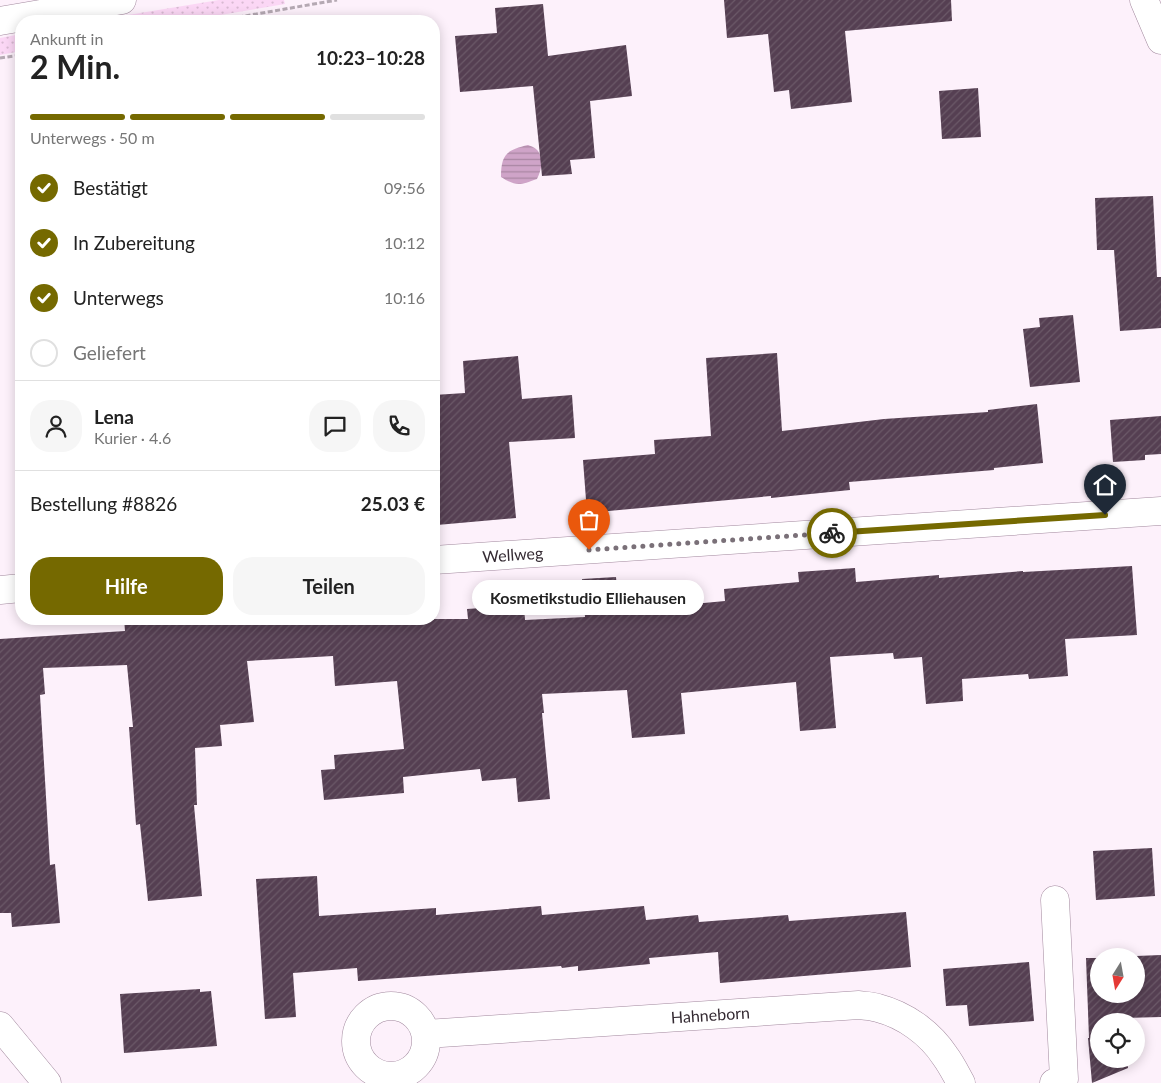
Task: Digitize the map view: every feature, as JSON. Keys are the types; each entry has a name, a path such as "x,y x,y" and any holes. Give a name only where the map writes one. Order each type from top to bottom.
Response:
{"street":[{"path":"39,15 122,0"},
{"path":"1144,0 1161,40"},
{"path":"0,22 15,19"},
{"name":"Wellweg","path":"440,560 1161,511"},
{"path":"0,590 15,589"},
{"path":"1054,1083 1064,1079 1055,900"},
{"name":"Hahneborn","path":"426,1034 859,1005 879,1008 916,1026 932,1040 944,1055 961,1083"},
{"path":"0,1026 47,1083"}],"path":[{"path":"250,15 336,0"},
{"path":"0,58 15,56"}],"shaded area":[{"path":"219,0 284,0 285,4 220,15 128,15"},
{"path":"15,35 15,52 0,55 0,38"},
{"path":"528,145 540,154 541,169 537,179 515,184 501,177 502,163 506,155 514,149"}],"building":[{"path":"724,0 951,0 952,21 845,31 852,102 791,109 789,90 774,92 768,34 727,38"},
{"path":"543,4 548,56 626,45 632,96 590,101 595,158 570,160 572,174 542,176 533,86 460,92 455,36 497,33 495,8"},
{"path":"978,88 981,137 942,139 939,91"},
{"path":"1153,196 1157,277 1161,277 1161,328 1120,331 1114,250 1097,250 1095,198"},
{"path":"1073,315 1080,382 1030,387 1023,329 1040,327 1039,318"},
{"path":"777,353 782,431 884,419 988,412 988,410 1037,404 1043,463 994,468 994,470 849,482 850,490 587,513 583,460 655,454 654,440 711,436 706,358"},
{"path":"518,356 522,399 572,395 575,438 509,442 516,518 440,525 440,395 465,393 463,361"},
{"path":"1161,416 1161,454 1145,455 1145,460 1113,462 1110,420"},
{"path":"1132,566 1137,635 1065,639 1068,676 1029,679 1028,674 962,679 963,701 926,704 922,657 894,659 893,653 830,657 836,728 800,731 796,682 681,693 685,734 632,738 627,690 542,694 550,799 518,802 516,778 482,781 480,769 403,777 404,793 324,800 321,770 335,769 334,755 404,749 397,681 335,686 333,656 247,661 254,722 220,725 222,746 195,748 197,805 194,805 202,896 148,901 140,824 136,825 129,727 133,727 127,665 43,668 45,694 40,695 50,865 55,864 60,923 12,927 11,913 0,913 0,639 125,631 124,625 440,625 440,619 468,619 467,609 524,605 525,620 585,617 582,579 616,577 619,611 725,601 724,589 799,582 798,572 855,568 856,582 939,575 939,578"},
{"path":"1152,848 1155,896 1096,900 1093,851"},
{"path":"317,876 319,916 436,908 436,915 541,906 542,915 644,906 646,920 698,915 699,922 788,915 789,921 906,912 911,967 720,983 718,952 649,958 650,964 578,971 578,966 562,968 561,966 358,981 357,968 293,973 296,1017 265,1019 256,879"},
{"path":"1161,955 1161,1017 1145,1017 1145,1013 1090,1013 1090,1060 1086,958 1090,958 1090,1003 1145,1003 1145,956"},
{"path":"1029,962 1034,1021 969,1026 967,1005 946,1006 943,969"},
{"path":"200,989 200,992 211,991 217,1046 124,1053 120,994"},
{"path":"1091,1068 1128,1068 1092,1083"}],"way so far":[{"path":"589,550 832,533"}],"place":[{"name":"Kosmetikstudio Elliehausen","path":"589,550"}],"route":[{"path":"832,533 1105,515"}]}
